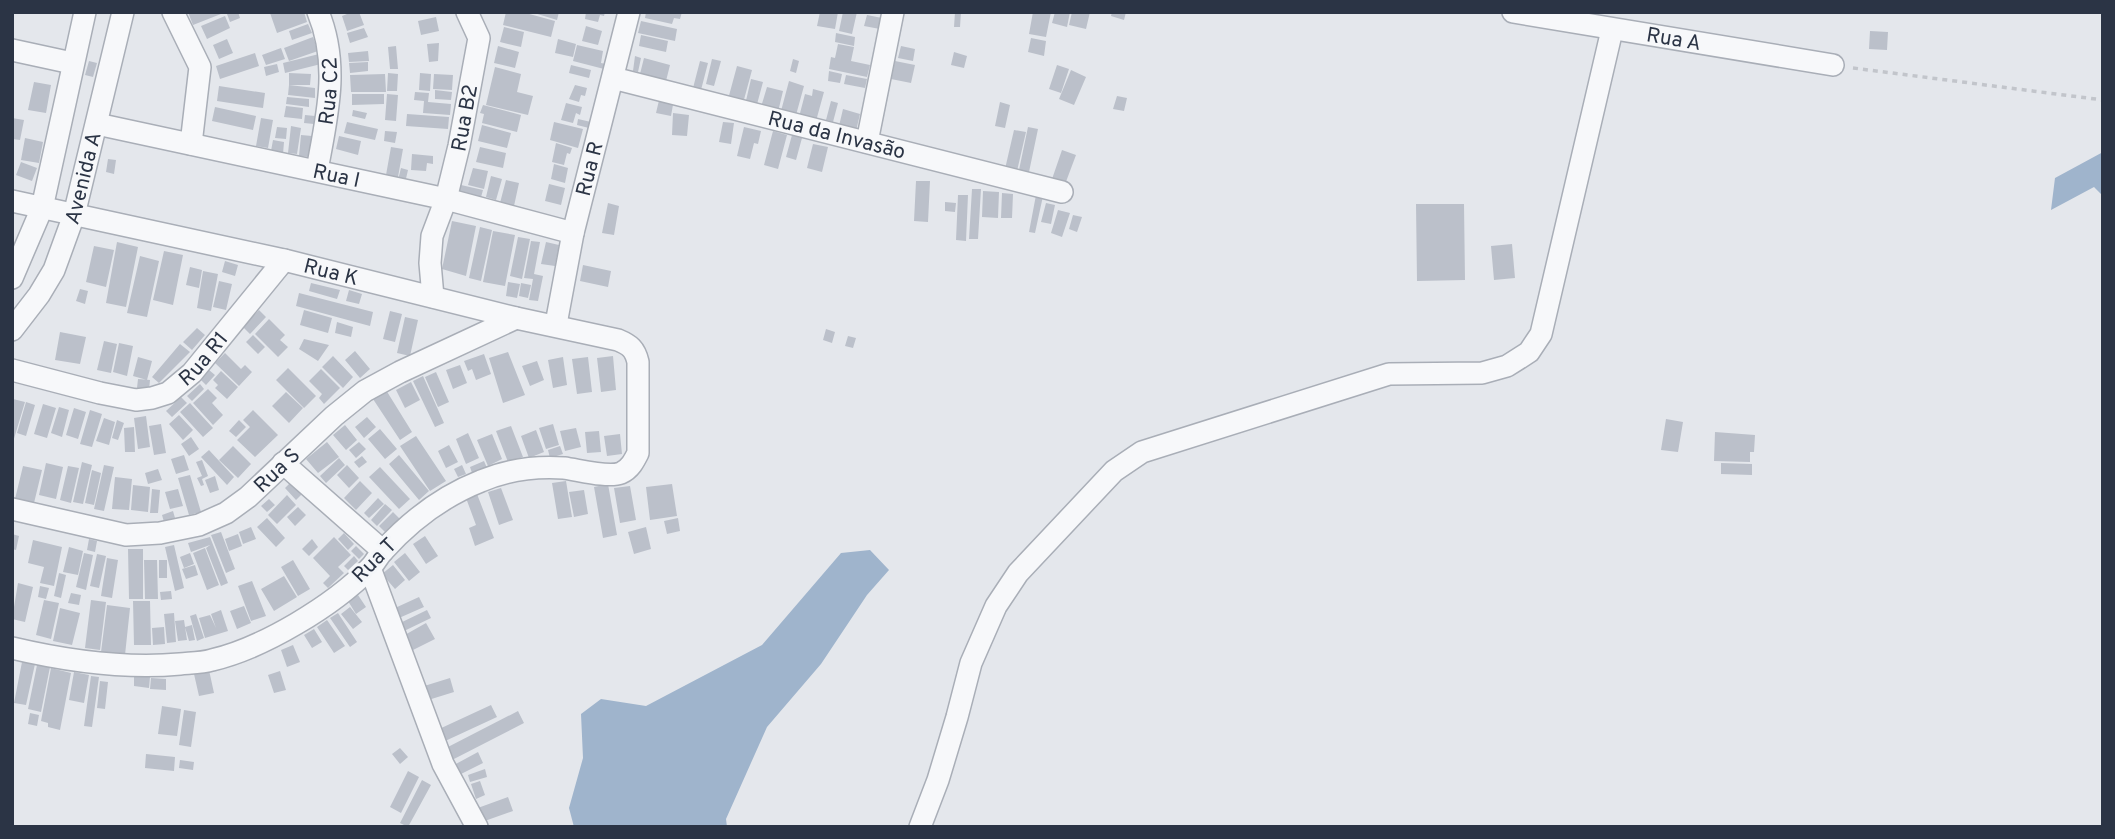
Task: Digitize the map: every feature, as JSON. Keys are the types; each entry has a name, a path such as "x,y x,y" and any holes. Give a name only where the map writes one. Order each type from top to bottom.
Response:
{"street":[{"name":"Avenida A","path":"12,278 42,208 85,12"},
{"name":"Avenida A","path":"12,330 39,296 54,270 74,215 123,12"},
{"path":"173,12 200,67 191,144"},
{"name":"Rua C2","path":"317,170 330,101 331,72 327,34 318,12"},
{"path":"467,12 479,38"},
{"name":"Rua B2","path":"433,297 430,263 432,236 446,199 459,146 486,12"},
{"name":"Rua R","path":"556,324 573,233 629,12"},
{"path":"867,142 894,12"},
{"name":"Rua A","path":"1513,12 1582,17 1612,30 1833,65"},
{"path":"920,827 954,730 971,663 996,606 1018,573 1114,471 1142,452 1380,377 1410,373 1482,373 1507,366 1529,352 1541,334 1612,30"},
{"path":"12,50 72,63"},
{"name":"Rua da Invasão","path":"613,78 1062,192"},
{"name":"Rua I","path":"97,124 446,199 573,233"},
{"name":"Rua K","path":"12,201 284,260 516,318 556,324 629,344 635,351 638,362"},
{"name":"Rua R1","path":"12,370 136,400 168,393 192,373 284,260"},
{"name":"Rua S","path":"12,509 126,535 160,533 199,525 226,513 248,498 334,416 365,391 516,318"},
{"name":"Rua T","path":"12,648 102,663 154,666 211,661 270,639 320,609 376,559 416,518 447,497 482,480 524,469 562,468 613,474 623,472 632,465 638,453 638,362"},
{"path":"283,463 376,559 443,764 477,827"}],"path":[{"path":"1833,65 2103,100"}],"water":[{"path":"2103,152 2103,196 2094,187 2051,210 2055,178"},
{"path":"870,550 889,570 867,595 821,664 767,727 726,819 727,827 574,827 569,808 583,758 581,714 601,699 646,706 762,645 841,553"}],"building":[{"path":"188,12 226,12 193,25"},
{"path":"238,12 240,18 230,22 227,14"},
{"path":"304,12 307,22 277,33 270,13"},
{"path":"359,12 364,25 347,31 342,16"},
{"path":"506,12 522,12 555,21 551,37 503,25"},
{"path":"531,12 559,12 557,20"},
{"path":"586,12 605,12 604,16 600,15 598,22 585,19"},
{"path":"646,12 682,12 680,19 674,18 672,24 645,18"},
{"path":"820,12 838,12 835,29 817,26"},
{"path":"843,12 857,12 852,34 839,31"},
{"path":"955,12 961,12 960,27 954,27"},
{"path":"1033,12 1051,12 1046,37 1029,34"},
{"path":"1055,12 1070,12 1067,27 1052,23"},
{"path":"1072,12 1090,12 1086,29 1069,25"},
{"path":"1112,12 1126,12 1124,20 1111,16"},
{"path":"867,15 882,18 880,29 864,26"},
{"path":"225,16 230,28 207,39 201,26"},
{"path":"436,17 439,31 421,35 418,21"},
{"path":"641,21 677,29 675,41 638,33"},
{"path":"308,24 312,33 292,40 289,31"},
{"path":"586,26 602,31 598,45 582,41"},
{"path":"504,27 524,32 521,47 500,42"},
{"path":"364,28 368,37 350,43 347,33"},
{"path":"1870,31 1888,32 1887,50 1869,49"},
{"path":"836,33 855,37 854,46 835,42"},
{"path":"641,35 668,41 666,52 639,46"},
{"path":"313,37 318,51 289,61 284,48"},
{"path":"1031,38 1046,41 1044,56 1028,52"},
{"path":"227,39 233,53 219,59 213,45"},
{"path":"558,39 576,44 573,57 555,53"},
{"path":"439,43 438,61 429,62 427,44"},
{"path":"838,44 854,47 851,61 870,65 867,77 829,69 831,57 835,58"},
{"path":"577,45 603,51 601,63 606,64 604,69 573,61"},
{"path":"396,46 398,69 390,69 388,47"},
{"path":"498,46 519,52 515,68 494,63"},
{"path":"901,46 915,49 913,61 898,58"},
{"path":"281,48 285,59 266,65 262,55"},
{"path":"368,51 369,61 349,62 348,53"},
{"path":"954,52 967,56 964,68 951,65"},
{"path":"255,53 259,66 220,79 216,66"},
{"path":"319,54 321,64 285,73 283,63"},
{"path":"635,56 641,58 638,72 633,71"},
{"path":"644,58 670,65 666,81 640,74"},
{"path":"712,59 721,61 714,86 706,84"},
{"path":"793,59 799,61 796,73 790,71"},
{"path":"89,61 97,63 93,77 85,75"},
{"path":"700,61 708,63 701,90 693,88"},
{"path":"895,61 915,65 911,83 891,79"},
{"path":"368,62 368,71 350,73 349,63"},
{"path":"277,64 279,72 266,76 264,67"},
{"path":"571,65 591,70 589,78 569,73"},
{"path":"1057,65 1069,69 1061,93 1049,89"},
{"path":"737,66 752,70 742,107 727,103"},
{"path":"495,67 521,74 517,92 533,96 528,115 486,105"},
{"path":"1071,70 1086,77 1074,105 1059,99"},
{"path":"829,71 842,74 840,83 828,81"},
{"path":"289,73 311,74 310,85 289,85"},
{"path":"388,73 398,74 397,91 387,91"},
{"path":"420,73 431,74 430,91 419,90"},
{"path":"385,74 386,92 351,92 350,75"},
{"path":"434,74 453,75 452,90 433,89"},
{"path":"846,75 867,79 865,88 844,84"},
{"path":"751,79 763,82 756,108 745,105"},
{"path":"789,81 804,86 796,115 781,111"},
{"path":"34,82 51,85 46,113 28,110"},
{"path":"289,85 315,88 315,98 288,95"},
{"path":"575,85 587,88 585,96 581,95 579,102 569,99"},
{"path":"219,86 265,93 263,108 217,101"},
{"path":"767,87 783,91 778,112 761,107"},
{"path":"813,89 824,92 816,121 799,117 805,94 812,96"},
{"path":"435,90 452,92 451,100 435,99"},
{"path":"415,92 429,93 428,102 451,104 450,115 423,113 424,101 414,100"},
{"path":"352,94 384,94 384,104 352,105"},
{"path":"387,94 398,95 396,121 385,120"},
{"path":"660,96 674,99 671,116 656,113"},
{"path":"1117,96 1127,98 1124,111 1113,109"},
{"path":"287,97 309,99 309,107 286,104"},
{"path":"831,101 838,103 833,122 826,120"},
{"path":"1000,102 1010,105 1005,128 995,126"},
{"path":"566,103 582,107 580,115 576,113 573,123 561,120"},
{"path":"483,105 521,115 517,132 482,123 484,114 480,113"},
{"path":"286,106 303,108 302,119 284,117"},
{"path":"215,107 256,116 253,130 212,121"},
{"path":"843,109 860,114 856,131 839,126"},
{"path":"353,110 367,113 365,119 352,116"},
{"path":"673,113 689,115 687,136 672,135"},
{"path":"407,114 449,117 448,129 406,126"},
{"path":"305,115 315,116 314,124 304,123"},
{"path":"12,118 24,120 20,140 12,139"},
{"path":"261,118 273,120 268,148 256,146"},
{"path":"578,119 591,122 589,128 577,125"},
{"path":"347,122 378,129 375,140 344,133"},
{"path":"554,122 583,129 578,148 550,140"},
{"path":"723,122 734,123 731,144 719,142"},
{"path":"482,125 511,133 507,148 478,141"},
{"path":"291,126 301,128 297,154 288,153"},
{"path":"277,127 287,128 286,139 275,138"},
{"path":"744,127 761,131 758,144 754,143 750,159 737,156"},
{"path":"1028,127 1038,129 1029,172 1019,170"},
{"path":"1014,130 1026,132 1017,171 1005,169"},
{"path":"385,131 397,132 395,143 384,141"},
{"path":"773,131 787,135 778,169 764,165"},
{"path":"301,135 312,136 310,157 299,156"},
{"path":"792,135 802,138 796,160 786,157"},
{"path":"339,136 361,141 358,155 336,149"},
{"path":"25,138 43,142 39,163 21,160"},
{"path":"273,140 284,142 283,154 271,151"},
{"path":"556,143 572,148 570,154 567,153 564,165 552,162"},
{"path":"813,144 828,147 822,172 807,168"},
{"path":"391,147 403,149 398,177 386,175"},
{"path":"480,147 506,153 503,168 476,162"},
{"path":"1062,150 1076,155 1064,187 1051,182"},
{"path":"412,154 433,156 433,164 427,163 426,171 411,170"},
{"path":"108,159 116,160 114,174 106,172"},
{"path":"21,162 37,168 32,181 16,175"},
{"path":"554,164 568,168 565,183 551,179"},
{"path":"401,168 408,170 405,183 398,180"},
{"path":"473,168 488,171 484,189 468,185"},
{"path":"491,176 502,179 496,200 486,197"},
{"path":"506,180 519,183 514,206 500,203"},
{"path":"916,181 930,181 928,222 914,221"},
{"path":"549,184 565,188 561,205 545,201"},
{"path":"461,185 483,190 480,201 459,195"},
{"path":"972,189 981,189 978,239 969,239"},
{"path":"983,191 999,192 998,218 982,217"},
{"path":"1002,193 1013,194 1012,218 1001,218"},
{"path":"958,195 968,195 966,241 956,240"},
{"path":"1036,195 1043,196 1035,233 1029,232"},
{"path":"945,202 956,203 955,212 945,211"},
{"path":"608,203 619,206 614,235 602,233"},
{"path":"1046,203 1055,205 1051,224 1041,222"},
{"path":"1416,204 1464,204 1465,280 1417,281"},
{"path":"1058,210 1070,213 1062,237 1051,233"},
{"path":"1073,215 1082,217 1077,232 1069,229"},
{"path":"452,221 476,226 466,276 442,269"},
{"path":"480,227 492,230 481,281 469,278"},
{"path":"493,231 515,235 505,286 483,282"},
{"path":"518,237 530,239 522,279 510,276"},
{"path":"531,241 540,242 534,274 543,276 538,301 529,300 533,279 524,278"},
{"path":"117,242 138,247 126,307 106,303"},
{"path":"546,242 559,245 555,266 541,264"},
{"path":"1512,244 1515,278 1494,280 1491,246"},
{"path":"94,246 114,250 106,287 86,282"},
{"path":"164,251 183,255 173,305 153,300"},
{"path":"140,256 159,261 147,317 127,313"},
{"path":"225,261 238,265 235,276 222,272"},
{"path":"583,265 611,271 608,287 580,281"},
{"path":"190,267 202,270 199,288 186,285"},
{"path":"203,271 218,274 211,311 197,308"},
{"path":"219,281 232,284 226,310 213,307"},
{"path":"508,282 520,284 517,298 506,296"},
{"path":"311,283 340,290 337,299 309,291"},
{"path":"521,283 531,285 528,298 519,296"},
{"path":"80,289 88,291 85,304 76,301"},
{"path":"349,290 362,294 359,304 346,301"},
{"path":"299,293 373,312 370,326 296,306"},
{"path":"259,310 266,317 250,334 243,327"},
{"path":"304,310 332,318 328,333 300,325"},
{"path":"390,311 402,314 395,342 383,339"},
{"path":"405,317 418,320 410,356 397,353"},
{"path":"269,319 285,335 280,340 288,347 278,357 255,334"},
{"path":"337,322 353,327 351,337 335,333"},
{"path":"197,328 205,335 192,350 183,342"},
{"path":"826,329 835,332 832,343 823,340"},
{"path":"60,332 86,337 80,364 55,360"},
{"path":"253,335 265,347 258,354 246,342"},
{"path":"848,336 856,338 853,348 845,346"},
{"path":"304,339 329,345 318,361 299,349"},
{"path":"104,341 117,344 111,373 97,370"},
{"path":"119,343 133,346 127,376 113,372"},
{"path":"180,344 190,352 159,383 152,377"},
{"path":"355,351 370,369 360,378 345,360"},
{"path":"508,352 525,395 503,403 489,358"},
{"path":"225,353 241,369 245,365 252,372 239,386 215,363"},
{"path":"484,354 491,374 476,380 472,369 468,371 464,361"},
{"path":"333,356 353,377 343,388 322,367"},
{"path":"613,356 616,390 601,392 597,358"},
{"path":"138,357 152,361 147,380 133,376"},
{"path":"563,357 567,385 553,388 548,360"},
{"path":"588,357 592,392 577,394 572,359"},
{"path":"537,361 544,380 530,386 522,366"},
{"path":"460,365 467,383 453,389 446,370"},
{"path":"288,368 316,396 304,408 276,380"},
{"path":"321,369 340,388 324,404 319,398 322,394 309,381"},
{"path":"209,370 215,375 206,385 200,379"},
{"path":"221,371 238,387 227,399 215,388 218,385 213,380"},
{"path":"436,372 449,402 438,407 425,377"},
{"path":"423,376 444,423 435,427 413,381"},
{"path":"138,379 150,380 149,390 137,388"},
{"path":"411,382 420,400 405,408 396,390"},
{"path":"200,384 204,389 192,401 187,396"},
{"path":"208,389 217,398 212,403 223,415 213,425 193,403"},
{"path":"386,390 412,432 400,440 373,399"},
{"path":"286,392 303,408 289,423 272,406"},
{"path":"181,397 187,403 172,417 166,411"},
{"path":"12,401 25,402 13,442"},
{"path":"26,402 35,405 26,436 17,433"},
{"path":"190,403 213,428 203,437 180,412"},
{"path":"43,404 56,408 47,438 34,434"},
{"path":"59,407 69,410 62,437 51,433"},
{"path":"74,408 86,412 78,439 66,435"},
{"path":"90,410 102,414 92,447 80,444"},
{"path":"253,410 278,435 255,457 237,440 250,427 243,420"},
{"path":"179,415 193,430 183,440 169,424"},
{"path":"146,416 150,447 138,449 134,418"},
{"path":"367,417 376,427 364,438 355,427"},
{"path":"104,418 115,422 109,445 96,441"},
{"path":"1666,419 1683,422 1678,452 1661,450"},
{"path":"117,420 124,423 118,440 112,438"},
{"path":"239,420 246,427 236,437 229,431"},
{"path":"161,424 166,453 154,455 149,426"},
{"path":"553,424 559,445 546,449 539,428"},
{"path":"345,425 357,440 346,450 333,435"},
{"path":"511,426 523,457 508,462 496,431"},
{"path":"134,427 135,452 125,452 124,428"},
{"path":"576,428 581,447 565,451 560,431"},
{"path":"380,429 397,449 385,459 368,439"},
{"path":"536,430 544,452 529,458 521,436"},
{"path":"599,431 601,452 587,453 585,432"},
{"path":"1715,432 1755,435 1754,452 1750,452 1750,462 1714,461"},
{"path":"468,433 479,458 466,464 456,439"},
{"path":"492,434 502,459 488,466 477,440"},
{"path":"620,434 622,454 607,456 604,436"},
{"path":"416,436 446,481 430,491 400,446"},
{"path":"191,437 199,449 189,456 181,444"},
{"path":"327,442 339,457 318,473 306,459"},
{"path":"359,442 366,449 356,458 349,450"},
{"path":"449,445 458,462 446,468 438,451"},
{"path":"233,446 251,464 238,478 219,460"},
{"path":"560,446 563,454 550,458 548,450"},
{"path":"209,450 234,477 227,485 201,457"},
{"path":"184,455 189,470 176,474 171,459"},
{"path":"399,455 429,491 419,500 389,464"},
{"path":"362,456 367,462 359,468 354,462"},
{"path":"339,458 345,465 326,483 320,476"},
{"path":"202,460 208,476 202,479 204,485 201,486 197,478 202,476 196,462"},
{"path":"484,461 487,468 472,473 470,467"},
{"path":"82,462 92,465 83,504 73,502"},
{"path":"46,463 63,467 56,499 39,495"},
{"path":"1721,463 1752,464 1752,475 1721,474"},
{"path":"104,465 114,467 104,511 94,509"},
{"path":"347,465 359,478 349,488 337,475"},
{"path":"462,465 466,474 458,477 454,469"},
{"path":"23,466 42,470 34,503 15,499"},
{"path":"68,466 79,468 71,503 60,500"},
{"path":"380,467 410,499 399,509 369,477"},
{"path":"158,469 162,480 148,484 145,473"},
{"path":"92,470 101,473 94,505 85,503"},
{"path":"190,475 201,512 189,515 178,478"},
{"path":"215,476 219,490 210,493 205,480"},
{"path":"115,477 132,479 129,510 112,509"},
{"path":"360,481 372,493 356,510 344,498"},
{"path":"566,481 572,517 558,519 552,483"},
{"path":"291,482 303,493 296,500 285,488"},
{"path":"608,484 617,535 603,538 594,487"},
{"path":"672,484 677,516 650,520 646,487"},
{"path":"133,485 150,487 148,512 131,510"},
{"path":"630,486 636,520 620,523 614,488"},
{"path":"501,488 513,520 499,525 488,492"},
{"path":"152,489 160,490 158,513 150,513"},
{"path":"178,489 183,506 170,509 165,492"},
{"path":"584,490 588,514 574,517 569,492"},
{"path":"477,494 494,538 475,546 469,528 476,525 466,498"},
{"path":"287,495 296,505 277,524 268,515"},
{"path":"378,498 384,504 369,518 364,513"},
{"path":"269,499 275,505 267,512 261,506"},
{"path":"385,504 392,510 377,526 371,520"},
{"path":"298,507 306,515 295,526 287,517"},
{"path":"173,511 175,518 164,522 162,515"},
{"path":"393,512 400,519 386,533 379,526"},
{"path":"267,518 285,538 276,547 257,527"},
{"path":"678,518 680,531 667,534 664,521"},
{"path":"251,527 256,539 243,544 239,532"},
{"path":"646,527 651,549 634,554 628,532"},
{"path":"221,532 235,569 226,573 211,535"},
{"path":"344,533 354,544 348,550 338,539"},
{"path":"12,534 19,536 16,550 12,549"},
{"path":"238,534 242,546 229,551 225,539"},
{"path":"425,536 438,556 426,564 413,544"},
{"path":"210,537 228,583 221,586 206,548 210,545 191,552 188,543"},
{"path":"334,537 351,555 338,567 344,573 328,588 323,583 330,576 313,558"},
{"path":"89,539 97,541 95,552 87,550"},
{"path":"312,539 318,547 309,556 302,549"},
{"path":"33,540 62,547 54,586 40,583 44,567 28,563"},
{"path":"174,545 184,588 175,591 165,547"},
{"path":"356,546 364,554 359,559 351,551"},
{"path":"69,547 83,551 78,575 63,572"},
{"path":"205,548 219,585 207,590 193,553"},
{"path":"128,549 143,549 143,599 129,599"},
{"path":"84,553 93,555 86,590 76,587"},
{"path":"190,553 194,564 184,568 180,557"},
{"path":"405,553 420,572 409,581 394,562"},
{"path":"97,554 106,556 99,588 90,586"},
{"path":"354,556 358,561 348,570 344,566"},
{"path":"107,558 118,560 112,598 101,596"},
{"path":"144,560 157,560 158,599 145,599"},
{"path":"159,560 167,560 167,578 159,578"},
{"path":"293,560 310,589 298,596 281,567"},
{"path":"195,565 198,575 186,579 182,569"},
{"path":"393,565 405,580 395,589 382,574"},
{"path":"59,573 66,575 61,598 54,596"},
{"path":"284,576 297,597 274,611 261,589"},
{"path":"252,581 266,616 251,621 238,586"},
{"path":"18,583 33,587 25,622 12,619"},
{"path":"40,586 49,588 46,599 38,597"},
{"path":"171,591 172,599 161,600 160,592"},
{"path":"71,593 81,595 79,605 68,603"},
{"path":"358,595 366,607 356,614 348,601"},
{"path":"419,597 424,607 399,618 395,608"},
{"path":"44,600 59,603 51,639 36,635"},
{"path":"91,600 106,602 100,650 85,648"},
{"path":"133,601 150,601 151,645 134,645"},
{"path":"107,605 130,608 125,655 101,652"},
{"path":"244,606 251,623 237,629 230,611"},
{"path":"350,607 362,622 353,629 341,614"},
{"path":"60,608 80,613 72,645 53,641"},
{"path":"221,610 228,631 205,638 199,618 210,615 216,628 211,614"},
{"path":"427,610 431,618 402,632 398,624"},
{"path":"174,613 176,642 167,643 164,614"},
{"path":"338,613 357,642 350,647 330,618"},
{"path":"196,614 204,638 197,641 190,616"},
{"path":"184,620 187,640 178,641 175,621"},
{"path":"327,620 345,646 334,653 317,627"},
{"path":"426,623 435,639 411,651 403,636"},
{"path":"192,625 195,640 189,641 185,627"},
{"path":"164,627 165,644 153,645 152,628"},
{"path":"314,629 322,642 312,648 304,635"},
{"path":"293,645 300,662 287,667 281,650"},
{"path":"22,662 35,664 26,705 14,703"},
{"path":"37,665 50,667 41,712 28,709"},
{"path":"51,668 71,673 60,730 48,727 48,723 41,721"},
{"path":"209,670 214,693 199,696 194,674"},
{"path":"280,671 286,690 274,693 268,675"},
{"path":"74,672 89,675 84,703 69,700"},
{"path":"91,676 99,677 92,727 84,726"},
{"path":"134,676 150,677 149,688 134,686"},
{"path":"151,678 166,679 166,690 150,689"},
{"path":"450,678 454,692 425,701 421,687"},
{"path":"100,681 108,682 105,709 97,708"},
{"path":"491,705 497,717 443,742 437,730"},
{"path":"162,706 181,709 177,736 158,734"},
{"path":"184,710 196,712 191,747 179,745"},
{"path":"518,711 524,723 452,760 446,748"},
{"path":"30,713 39,715 37,726 28,724"},
{"path":"400,748 408,757 400,764 392,754"},
{"path":"478,752 483,763 459,775 454,765"},
{"path":"146,754 175,757 174,771 145,768"},
{"path":"180,760 194,762 193,770 179,768"},
{"path":"485,769 487,777 470,782 468,775"},
{"path":"408,771 419,777 401,813 390,807"},
{"path":"422,780 431,785 408,827 400,823"},
{"path":"480,781 485,795 476,799 471,784"},
{"path":"508,797 513,811 479,823 475,809"}]}
